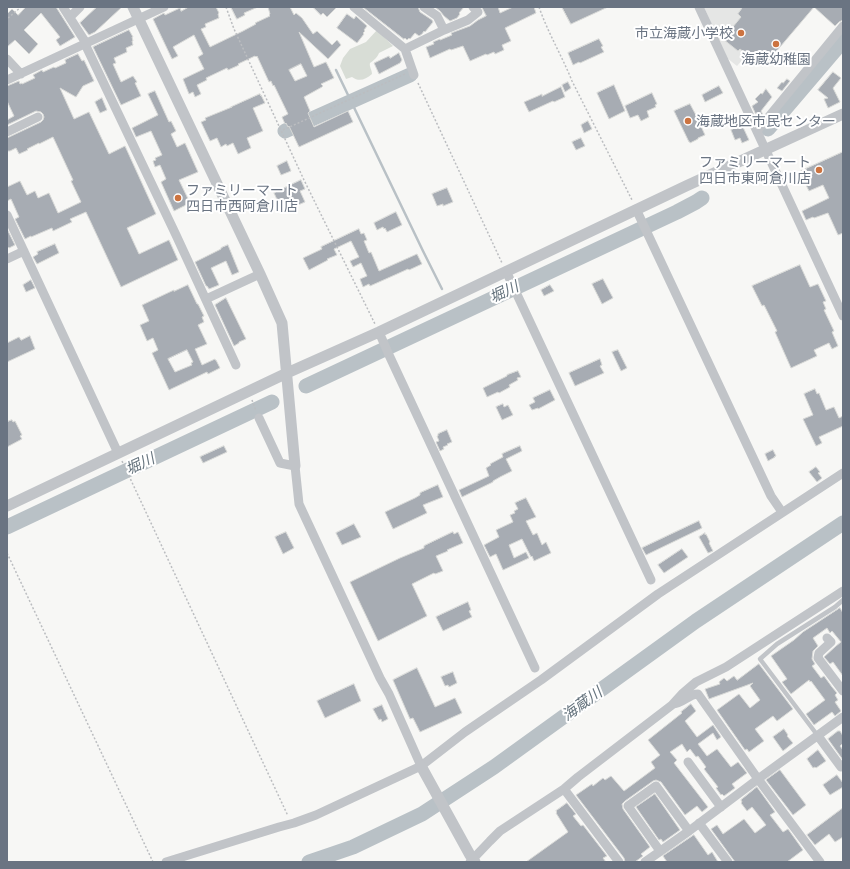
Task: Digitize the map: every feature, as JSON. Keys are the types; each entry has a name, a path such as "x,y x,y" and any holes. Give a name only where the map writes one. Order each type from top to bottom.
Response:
{"street":[{"path":"63,7 85,44 236,365"},
{"path":"70,17 80,7"},
{"path":"132,7 282,323 299,504 380,678 389,694 421,766 472,860 500,831 564,789 672,705 696,682 726,667 843,591"},
{"path":"7,80 164,7"},
{"path":"354,7 405,49 412,74"},
{"path":"424,7 437,16 444,30"},
{"path":"405,49 468,20 478,12 473,7"},
{"path":"699,7 843,316"},
{"path":"757,131 843,26"},
{"path":"7,59 21,74"},
{"path":"7,506 119,456 287,373 380,335 639,214 766,149 843,114"},
{"path":"7,132 38,117"},
{"path":"639,214 770,496 782,512"},
{"path":"7,215 10,231 24,251 119,456"},
{"path":"7,259 24,251"},
{"path":"206,299 260,274"},
{"path":"508,275 651,580"},
{"path":"380,335 535,668"},
{"path":"259,418 280,463 295,466"},
{"path":"166,862 316,815 421,766 466,732 542,680 658,594 843,473"},
{"path":"828,638 831,642 819,653 818,658 843,691"},
{"path":"672,705 698,694 758,779 820,862"},
{"path":"645,862 843,717"},
{"path":"818,736 842,770"},
{"path":"688,762 721,807"},
{"path":"660,851 628,806 656,786 689,831"},
{"path":"564,789 619,862"},
{"path":"699,823 728,862"}],"lane":[{"path":"818,736 760,660 777,644 835,607 843,600"}],"path":[{"path":"8,18 21,7"},
{"path":"226,7 234,29 304,180 380,335"},
{"path":"539,7 572,81 639,214"},
{"path":"283,130 412,74 508,275"},
{"path":"252,400 259,418"},
{"path":"119,456 291,824"},
{"path":"7,553 153,862"}],"shaded area":[{"name":"市立海蔵小学校","path":"704,7 787,7 737,66 727,58"},
{"path":"377,30 393,46 379,53 370,63 372,74 362,80 352,77 346,79 340,66 343,58 350,49 366,42"}],"building":[{"path":"26,7 56,7 75,37 60,46 56,40 60,37 41,13 24,30 38,44 29,54 15,40 7,47 7,14 12,9 18,15"},
{"path":"97,7 122,7 95,32 89,35 80,23"},
{"path":"189,7 216,7 219,13 219,18 205,24 206,27 201,29 210,47 270,16 268,7 290,7 294,15 296,13 302,18 313,34 317,31 332,45 337,40 341,45 328,59 299,32 314,67 326,62 334,78 321,84 323,86 322,87 304,97 310,111 308,113 314,127 348,111 353,122 299,147 289,126 288,127 286,123 285,124 282,117 288,114 274,85 273,86 271,81 269,82 257,56 228,70 227,68 206,78 207,80 197,85 201,94 195,97 193,92 189,94 183,79 204,69 198,57 203,54 194,35 173,47 178,56 172,59 153,19 164,13 165,15 180,8 181,11","holes":["301,64 307,76 295,81 289,70"]},
{"path":"231,7 258,7 244,13 245,15 237,19"},
{"path":"313,7 337,7 327,17 323,13 321,15"},
{"path":"363,7 418,7 420,12 433,22 425,32 424,31 419,36 415,33 410,39 409,38 407,40"},
{"path":"435,7 464,7 457,18 450,21"},
{"path":"482,7 498,7 500,13 513,7 534,7 536,13 505,28 511,41 502,45 504,50 495,54 494,52 487,55 486,54 470,61 463,46 450,49 430,58 426,47 434,44 433,42 452,35 451,33 470,26 486,16"},
{"path":"562,7 608,7 571,24"},
{"path":"743,7 814,7 763,67 740,49 738,51 723,39 741,17 738,14"},
{"path":"814,7 843,7 843,20 835,26"},
{"path":"347,14 354,19 356,16 367,26 364,30 364,34 357,43 337,28"},
{"path":"129,30 133,37 133,45 126,48 127,52 114,58 116,63 113,64 121,82 133,76 137,82 135,83 141,96 121,105 93,47"},
{"path":"599,39 603,46 601,47 604,52 573,65 568,53"},
{"path":"399,53 402,60 400,63 379,74 374,63 389,56 390,58"},
{"path":"78,54 82,61 84,60 94,81 83,86 76,97 60,88 74,119 89,112 109,154 125,146 156,214 127,228 139,254 169,240 178,260 121,287 86,212 70,219 72,222 53,231 52,228 25,239 15,219 19,217 11,199 7,201 7,187 20,181 27,195 35,191 38,198 49,193 58,213 81,202 71,181 73,180 53,137 19,154 16,148 7,151 7,138 41,122 44,117 41,112 36,111 7,125 7,120 14,116 7,101 7,86 19,81 20,84 22,84 35,78 33,75 42,70 43,72 54,67 55,68 66,63 65,60"},
{"path":"833,72 841,78 833,88 840,102 828,108 824,99 828,98 818,90"},
{"path":"787,79 790,81 782,91 777,88 782,82 783,83"},
{"path":"568,82 571,88 565,92 562,85"},
{"path":"614,85 625,111 609,119 597,93"},
{"path":"719,86 723,93 705,102 702,95"},
{"path":"561,87 565,97 529,112 524,102 542,94 542,96"},
{"path":"766,89 772,97 761,111 763,115 757,117 752,106 758,102 755,99"},
{"path":"155,91 169,122 171,121 176,131 171,134 177,147 185,143 198,172 179,180 190,203 174,211 161,182 166,179 160,165 155,167 153,161 156,160 155,158 162,155 151,131 136,137 132,128 158,115 148,94"},
{"path":"652,93 657,104 655,105 656,107 647,111 649,117 641,121 638,115 630,118 625,106"},
{"path":"260,94 265,103 253,108 263,131 247,138 251,148 238,154 233,143 227,146 226,144 221,147 217,138 210,141 201,122 206,120 205,118"},
{"path":"102,98 107,110 100,113 95,102"},
{"name":"海蔵地区市民センター","path":"690,104 697,117 702,114 706,122 700,124 705,135 690,143 674,111"},
{"path":"588,121 592,129 584,133 581,125"},
{"path":"742,125 749,140 742,143 740,138 735,140 731,130"},
{"path":"581,138 585,146 576,150 572,142"},
{"path":"843,152 843,233 838,235 828,213 806,220 802,211 829,198 823,185 809,191 801,175 803,174 801,171"},
{"path":"287,161 291,171 281,175 277,166"},
{"path":"301,180 305,189 300,191 305,202 298,205 295,199 287,203 286,201 279,204 274,193"},
{"path":"447,188 453,202 443,206 443,204 437,206 432,194"},
{"path":"396,212 402,225 387,232 383,227 377,230 374,223"},
{"path":"7,229 15,245 9,248 7,247"},
{"path":"359,229 361,234 364,233 367,240 364,241 369,253 371,252 379,271 417,254 422,264 370,286 369,284 363,287 360,279 367,276 361,263 353,267 350,261 359,257 351,241 334,249 337,255 309,270 303,258 322,249 321,247"},
{"path":"55,244 59,253 37,264 33,257 38,254 37,252"},
{"path":"228,245 239,272 232,275 226,261 211,268 219,285 209,289 206,286 195,262"},
{"path":"800,265 810,287 818,284 826,301 823,302 826,309 824,310 834,331 832,332 838,346 832,349 829,343 814,350 817,356 791,368 775,332 777,331 764,305 762,306 752,286"},
{"path":"603,279 613,298 602,304 592,284"},
{"path":"31,280 35,288 26,292 23,285"},
{"path":"188,285 204,316 202,317 204,322 198,325 207,344 195,349 202,365 215,359 220,368 208,374 207,372 169,390 152,353 158,350 153,338 147,341 140,325 149,321 142,305","holes":["187,350 193,362 191,363 192,365 175,372 168,359"]},
{"path":"550,285 554,291 544,296 541,290"},
{"path":"226,298 246,339 234,346 215,305"},
{"path":"30,336 35,349 7,362 7,343 19,337 21,340"},
{"path":"618,350 627,368 621,371 612,352"},
{"path":"600,359 602,365 600,366 604,373 575,386 569,373"},
{"path":"518,371 521,377 517,378 518,380 509,385 510,387 487,397 483,388 507,375"},
{"path":"815,389 817,394 819,393 826,410 834,407 839,418 843,416 843,426 819,437 822,443 816,446 803,419 813,415 804,394"},
{"path":"550,390 555,400 538,409 532,410 529,405 535,402 533,398"},
{"path":"503,404 504,407 508,405 513,415 502,420 496,407"},
{"path":"12,420 13,422 15,421 22,435 20,436 22,439 7,447 7,422"},
{"path":"447,430 452,442 443,447 444,449 440,451 436,442 439,441 437,436 438,434"},
{"path":"224,446 227,452 203,463 200,457"},
{"path":"520,446 522,451 506,459 512,471 462,497 459,490 489,476 486,468 491,465 490,464 503,457 502,454"},
{"path":"773,450 776,456 768,461 765,454"},
{"path":"816,467 822,478 817,482 809,472"},
{"path":"438,485 443,497 423,505 427,513 393,529 385,512"},
{"path":"526,498 536,517 526,521 533,535 537,533 542,545 546,542 551,553 534,561 522,539 509,545 514,558 526,552 529,558 503,570 496,554 490,557 484,545 499,537 496,530 513,522 510,515 515,513 514,511 518,509 515,503"},
{"path":"699,521 702,528 646,555 642,548"},
{"path":"354,524 361,537 342,545 336,533"},
{"path":"286,532 294,548 283,554 275,537"},
{"path":"453,532 454,534 458,532 463,543 436,556 443,571 434,573 412,584 427,616 378,641 350,582 424,548 424,546"},
{"path":"705,533 713,551 708,553 699,537"},
{"path":"682,549 688,557 664,573 658,565"},
{"path":"468,602 471,610 469,611 472,617 443,631 436,617"},
{"path":"840,608 843,613 843,676 833,662 830,664 824,657 841,642 832,631 830,633 827,628 813,638 818,646 813,651 812,659 815,664 812,666 821,678 824,676 837,693 835,695 838,700 835,702 841,711 835,716 832,712 814,725 806,714 825,700 809,680 791,694 782,682 787,679 771,656 803,632"},
{"path":"759,664 793,709 777,721 773,716 755,729 764,741 749,752 747,749 745,750 717,710 739,694 750,708 760,700 750,686 753,683 709,699 705,689 720,684 719,682 724,678 727,681 734,676 737,680"},
{"path":"417,668 435,707 455,698 462,713 420,732 413,718 410,719 393,680"},
{"path":"453,672 457,683 449,687 448,685 445,686 441,677"},
{"path":"354,684 361,701 325,718 317,701"},
{"path":"691,704 696,711 685,721 697,737 713,725 721,737 717,740 713,733 698,744 707,756 717,749 731,767 738,762 747,773 732,784 735,788 724,796 722,794 721,795 716,788 718,787 704,769 706,767 698,756 696,757 690,749 687,752 682,744 670,752 677,760 674,763 708,807 702,812 697,806 685,815 661,782 656,780 653,781 622,804 623,809 650,847 641,854 643,856 635,862 625,862 624,858 576,795 592,784 593,786 603,778 605,780 611,776 624,791 655,768 651,762 660,755 648,740"},
{"path":"382,705 388,719 382,722 381,719 379,720 373,709"},
{"path":"784,729 788,735 787,736 793,743 783,751 773,737"},
{"path":"840,731 843,736 843,743 840,746 843,750 843,760 828,739"},
{"path":"818,750 826,761 816,768 813,768 807,759"},
{"path":"780,770 806,805 793,815 766,780"},
{"path":"837,775 843,783 843,787 830,795 823,785"},
{"path":"757,787 775,812 770,815 783,832 788,829 803,850 787,862 735,862 711,829 717,825 723,834 744,819 755,833 766,825 752,807 747,811 741,803 741,800"},
{"path":"655,794 680,830 663,842 661,839 659,840 636,807"},
{"path":"567,803 576,814 573,816 581,826 583,825 607,856 603,858 606,862 526,862 568,832 556,813 556,811"},
{"path":"843,808 843,837 835,842 829,834 815,845 807,835"},
{"path":"694,835 708,855 712,852 718,862 667,862 663,856"}],"waterway":[{"name":"堀川","path":"768,129 843,41"},
{"path":"336,70 442,289"},
{"path":"285,131 410,75"},
{"name":"堀川","path":"306,386 677,212 702,198"},
{"name":"堀川","path":"7,527 272,402"},
{"name":"海蔵川","path":"309,862 353,847 422,814 494,767 696,621 843,523"}],"place":[{"name":"市立海蔵小学校","path":"741,33"},
{"name":"海蔵幼稚園","path":"776,44"},
{"name":"海蔵地区市民センター","path":"688,121"},
{"name":"ファミリーマート 四日市東阿倉川店","path":"819,170"},
{"name":"ファミリーマート 四日市西阿倉川店","path":"178,198"}]}
